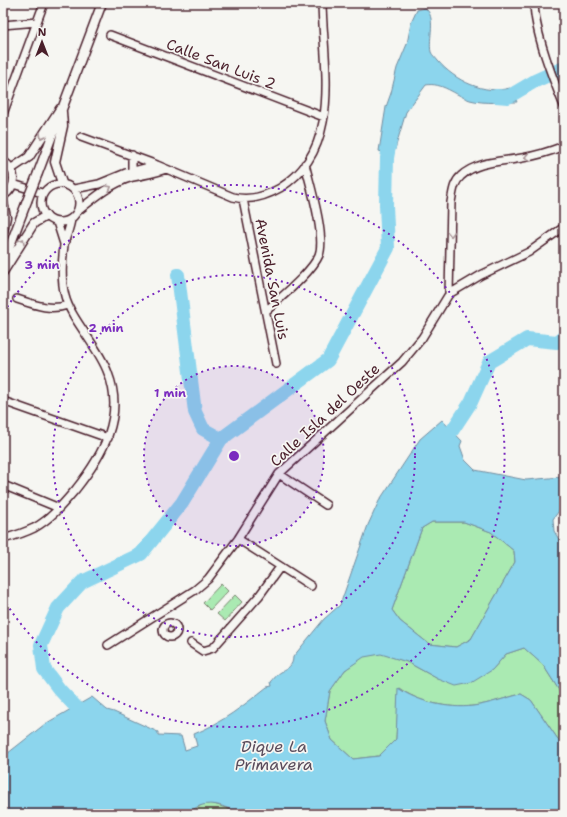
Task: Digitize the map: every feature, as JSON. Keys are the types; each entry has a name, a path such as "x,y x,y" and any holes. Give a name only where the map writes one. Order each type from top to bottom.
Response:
{"street":[{"path":"3,114 44,3"},
{"path":"3,264 102,3"},
{"path":"81,137 132,155 222,192 243,199 272,193 293,178 305,164 319,135 324,117 327,80 322,4 314,3"},
{"path":"534,3 535,19 564,106"},
{"path":"3,25 36,22"},
{"name":"Calle San Luis 2","path":"110,36 324,117"},
{"path":"11,169 29,157 54,116 63,107"},
{"path":"62,183 55,162 63,126 63,107"},
{"name":"Calle Isla del Oeste","path":"108,645 195,590 208,579 238,539 279,474 402,362 422,338 448,294 451,202 454,187 460,177 473,168 485,163 524,158 564,146"},
{"path":"132,155 132,174"},
{"path":"3,161 11,169 14,179 10,190 3,196"},
{"path":"266,311 312,266 319,254 321,235 305,164"},
{"path":"74,189 99,184 157,165"},
{"path":"78,211 79,199 74,189 62,183 47,187 42,194 40,205 46,216 57,222 70,219 110,186 132,174 152,174 166,169"},
{"path":"13,184 42,194"},
{"name":"Avenida San Luis","path":"243,199 276,364"},
{"path":"3,204 6,217 3,231"},
{"path":"3,272 34,223 46,216"},
{"path":"64,244 70,228 70,219"},
{"path":"3,539 35,527 59,508 90,471 108,438 112,422 114,402 109,373 95,345 68,305 64,286 64,244 57,222"},
{"name":"Calle Isla del Oeste","path":"448,294 475,278 529,252 564,226"},
{"path":"17,300 57,309 68,305"},
{"path":"3,401 108,438"},
{"path":"279,474 326,505"},
{"path":"3,485 59,508"},
{"path":"238,539 311,586"},
{"path":"191,644 203,651 212,648 259,596 280,566"},
{"path":"159,613 167,624"}],"green space":[{"path":"432,522 464,522 491,532 514,551 515,562 471,639 456,647 429,644 400,621 392,610 422,528"},
{"path":"221,584 228,591 210,610 203,603"},
{"path":"235,595 242,602 225,621 217,614"},
{"path":"524,648 543,665 564,698 564,748 531,700 521,694 479,705 463,707 424,701 399,688 396,739 379,756 353,759 332,740 325,721 330,691 345,670 364,656 381,653 407,662 438,679 492,670 506,654"},
{"path":"211,803 239,814 188,814 203,804"}],"water":[{"path":"425,8 431,17 431,52 445,68 453,75 471,85 491,90 510,88 517,102 481,102 470,100 438,85 426,85 406,112 393,156 379,151 386,107 397,68 407,44 411,23 417,10"},
{"name":"Dique La Primavera","path":"442,420 462,441 460,446 465,460 475,470 526,480 561,477 564,475 564,504 553,519 554,531 564,548 564,698 543,665 524,648 506,654 492,670 471,683 456,686 438,679 407,662 381,654 364,657 345,670 330,691 325,721 332,740 353,759 379,756 396,739 398,688 424,701 463,707 479,705 521,694 531,700 564,748 564,814 239,814 219,805 206,804 194,809 188,814 3,814 3,757 45,724 92,697 107,710 158,732 158,735 181,736 185,750 197,746 194,734 214,725 267,687 272,686 271,682 278,674 289,667 292,663 293,657 324,619 340,605 368,525 379,501 420,439","holes":["432,522 464,522 491,532 514,551 515,562 471,639 456,647 429,644 400,621 392,610 422,528"]}],"waterway":[{"path":"496,96 508,97 535,81 564,68"},
{"path":"178,275 195,412 203,429 221,439 328,360 388,248 386,205 387,158 391,135"},
{"path":"452,431 471,402 489,362 527,339 557,342 564,337"},
{"path":"76,707 59,689 44,669 41,645 58,608 82,582 141,554 182,503 221,439"}]}
